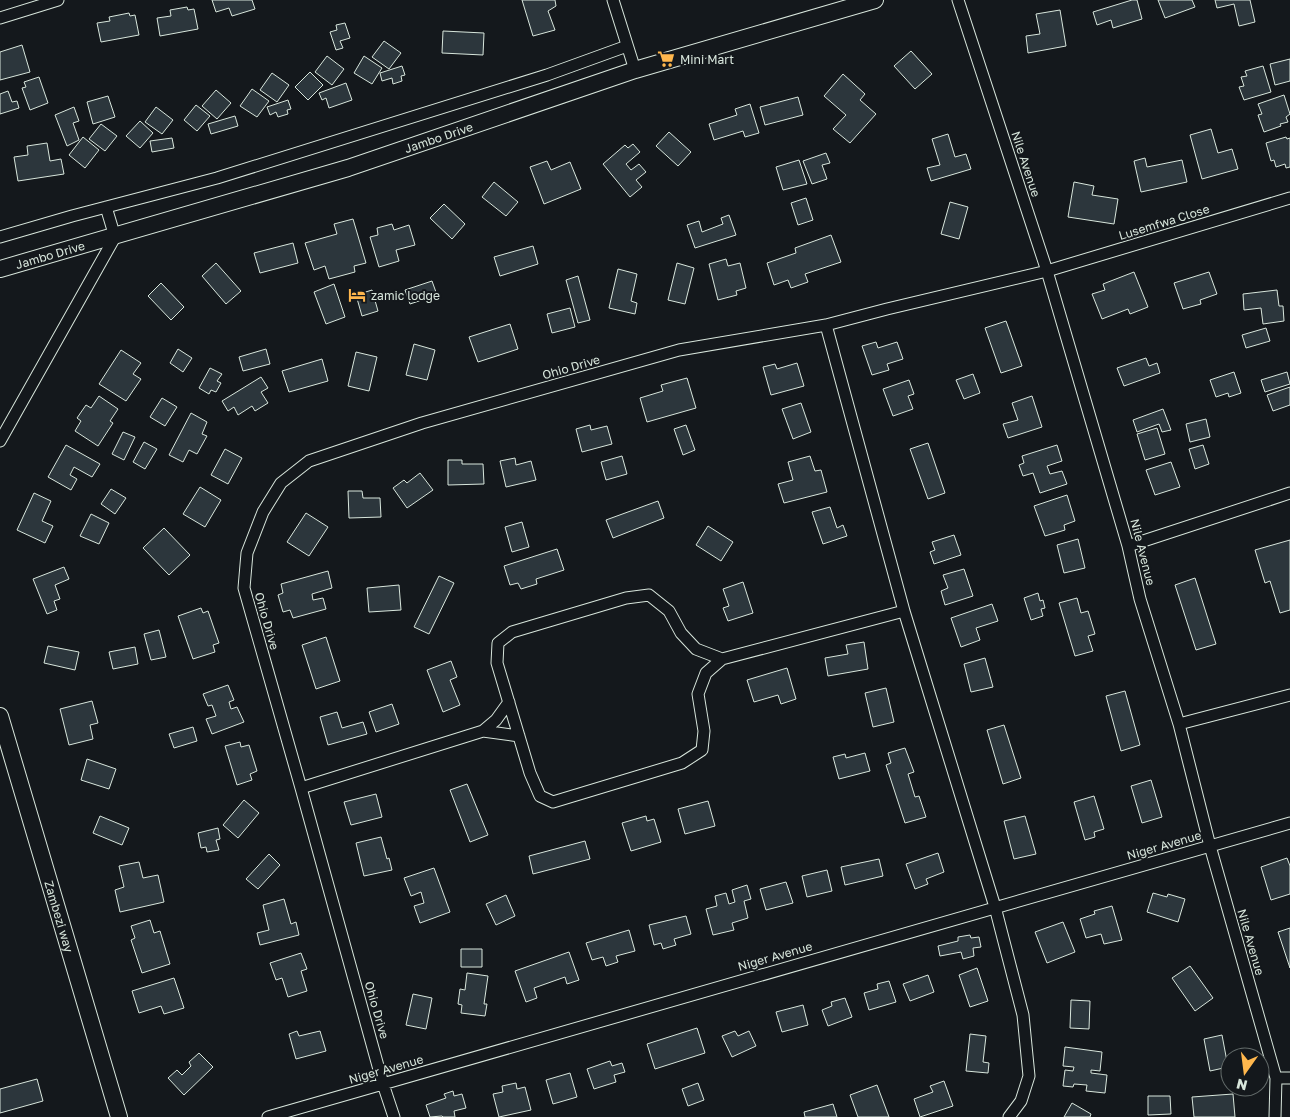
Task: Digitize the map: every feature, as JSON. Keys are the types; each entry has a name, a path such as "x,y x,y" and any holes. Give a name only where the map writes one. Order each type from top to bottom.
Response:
{"main road":[{"name":"Jambo Drive","path":"0,269 348,168 635,70 875,0"},
{"name":"Zambezi way","path":"0,716 119,1117"}],"street":[{"path":"0,18 58,0"},
{"path":"613,0 635,70"},
{"name":"Nile Avenue","path":"958,0 1047,271 1128,546 1140,599 1179,724 1210,846 1276,1078 1275,1117"},
{"name":"Jambo Drive","path":"0,237 217,178 356,136 547,75 626,46"},
{"name":"Lusemfwa Close","path":"826,326 887,309 1047,271 1290,198"},
{"path":"0,440 115,237 106,207"},
{"path":"826,326 904,610 995,907 1024,1015 1030,1076 1021,1101 1010,1117"},
{"name":"Ohio Drive","path":"394,1117 244,588 247,553 262,512 281,483 309,461 422,423 680,350 826,326"},
{"path":"1128,546 1290,493"},
{"path":"722,660 696,649 681,633 669,610 649,595 626,598 512,632 498,642 497,663 530,774 540,796 553,802 682,763 702,750 704,732 698,694 706,673 722,660 904,610"},
{"path":"1179,724 1290,694"},
{"path":"483,732 496,720 510,702"},
{"path":"301,788 483,732 519,736"},
{"name":"Niger Avenue","path":"268,1117 1290,823"},
{"path":"1276,1078 1290,1078"}],"building":[{"path":"212,0 252,0 255,9 232,16 229,8 216,12"},
{"path":"522,0 555,0 556,6 548,11 555,30 533,36"},
{"path":"1137,0 1142,19 1113,28 1111,20 1097,25 1093,12"},
{"path":"1158,0 1192,0 1195,7 1165,18"},
{"path":"1215,0 1250,0 1255,22 1239,26 1234,4 1217,8"},
{"path":"187,7 188,10 194,9 198,29 160,36 157,18 171,16 170,10"},
{"path":"1060,10 1066,46 1028,53 1026,36 1040,34 1036,14"},
{"path":"129,13 130,16 135,15 139,35 101,42 97,23 110,21 109,17"},
{"path":"345,23 350,38 340,41 343,48 336,50 330,32 337,30 336,25"},
{"path":"443,31 484,33 483,55 442,53"},
{"path":"384,41 401,53 389,69 372,57"},
{"path":"22,45 30,72 0,80 0,52"},
{"path":"911,51 932,74 915,89 894,66"},
{"path":"327,56 344,69 332,85 315,72"},
{"path":"364,56 382,68 372,84 354,73"},
{"path":"1290,59 1290,81 1275,85 1270,64"},
{"path":"402,66 405,75 401,76 402,81 393,84 392,78 382,81 380,73"},
{"path":"1263,66 1271,92 1244,100 1239,87 1244,86 1241,77 1247,76 1245,71"},
{"path":"310,72 323,85 308,100 295,87"},
{"path":"272,73 289,85 277,102 260,90"},
{"path":"843,74 865,94 860,100 876,114 850,143 833,129 846,115 824,96"},
{"path":"39,77 48,103 30,110 22,88 26,87 24,82"},
{"path":"346,83 352,100 329,108 326,98 322,100 319,93"},
{"path":"252,89 269,101 257,117 240,106"},
{"path":"216,90 231,103 217,119 202,106"},
{"path":"8,91 12,102 17,101 19,108 0,114 0,94"},
{"path":"1284,95 1290,114 1286,117 1288,122 1264,132 1258,115 1262,114 1258,104"},
{"path":"108,96 115,117 93,124 87,102"},
{"path":"798,97 803,115 765,125 760,107"},
{"path":"288,100 291,109 287,110 288,114 278,117 276,112 270,115 267,107"},
{"path":"750,104 759,133 745,137 743,131 714,140 709,124 737,115 735,109"},
{"path":"196,105 210,116 197,131 184,120"},
{"path":"74,107 79,121 73,123 79,140 67,146 55,115"},
{"path":"156,107 173,120 162,134 145,122"},
{"path":"235,116 238,126 211,134 208,124"},
{"path":"140,121 153,133 140,148 126,136"},
{"path":"101,124 117,136 105,151 89,139"},
{"path":"1211,129 1218,153 1232,149 1238,169 1202,179 1190,135"},
{"path":"669,132 691,152 678,166 656,146"},
{"path":"948,134 955,157 966,154 971,169 931,181 927,168 940,165 932,139"},
{"path":"83,137 99,150 85,168 69,155"},
{"path":"1286,137 1287,139 1290,138 1290,167 1286,168 1285,164 1276,167 1274,160 1271,161 1266,143"},
{"path":"172,138 174,148 152,152 150,141"},
{"path":"47,143 50,161 61,159 64,174 18,181 14,157 28,155 27,146"},
{"path":"633,144 640,152 626,164 631,170 639,164 646,172 636,180 642,187 630,197 603,164 625,145 628,148"},
{"path":"826,153 830,163 822,165 827,179 812,184 803,161"},
{"path":"1145,158 1147,167 1182,160 1187,182 1141,192 1134,161"},
{"path":"799,160 807,184 783,190 776,167"},
{"path":"547,161 551,170 570,162 581,189 544,204 530,167"},
{"path":"494,182 518,202 506,216 482,197"},
{"path":"1074,182 1094,186 1092,195 1118,199 1114,224 1068,217"},
{"path":"806,198 813,220 798,225 791,203"},
{"path":"950,202 968,207 959,239 941,234"},
{"path":"444,204 465,224 452,239 430,218"},
{"path":"729,215 736,235 695,248 687,225 699,221 702,232 723,224 721,218"},
{"path":"353,219 366,263 354,266 355,272 329,279 325,266 314,270 305,243 337,234 334,224"},
{"path":"392,224 394,230 409,225 415,245 396,250 399,261 379,267 370,237 378,235 377,228"},
{"path":"831,235 841,262 805,274 808,282 791,288 788,280 774,285 767,263 796,253 795,248"},
{"path":"293,243 298,263 260,273 254,253"},
{"path":"533,246 538,264 500,276 494,257"},
{"path":"726,259 728,266 740,263 746,288 736,291 737,295 718,300 709,264"},
{"path":"216,263 241,291 226,304 202,276"},
{"path":"677,263 694,268 685,304 668,300"},
{"path":"618,269 637,274 631,301 637,303 635,314 609,308"},
{"path":"1134,272 1148,307 1130,314 1128,309 1102,319 1092,294 1105,290 1103,284"},
{"path":"1209,272 1217,294 1200,300 1201,304 1183,309 1174,283"},
{"path":"578,276 590,320 578,323 566,280"},
{"path":"432,281 437,295 410,304 405,290"},
{"path":"161,283 184,307 171,320 148,296"},
{"path":"334,284 345,317 326,324 314,292"},
{"path":"372,290 378,311 362,316 356,295"},
{"path":"1277,290 1279,306 1283,306 1284,321 1263,324 1261,308 1244,310 1243,294"},
{"path":"570,308 575,327 552,333 547,314"},
{"path":"1006,321 1022,366 1001,373 985,328"},
{"path":"510,324 518,349 478,362 469,337"},
{"path":"1266,328 1270,341 1246,348 1242,335"},
{"path":"876,342 878,348 897,342 903,359 887,364 889,370 872,375 862,346"},
{"path":"414,344 435,350 427,380 406,375"},
{"path":"178,349 192,358 183,372 170,363"},
{"path":"266,349 270,364 243,371 239,357"},
{"path":"121,350 141,363 133,374 141,379 126,401 99,384"},
{"path":"356,352 377,357 369,391 348,386"},
{"path":"1146,358 1149,366 1157,363 1160,373 1124,386 1117,368"},
{"path":"322,359 328,381 289,392 282,371"},
{"path":"797,363 804,386 771,395 763,367 775,364 777,369"},
{"path":"210,368 222,374 217,381 221,383 216,392 211,390 209,394 199,388"},
{"path":"1234,372 1241,393 1229,397 1228,393 1216,397 1210,380"},
{"path":"1287,372 1290,384 1265,392 1261,380"},
{"path":"973,374 980,393 964,399 956,380"},
{"path":"261,377 268,388 261,392 268,403 255,411 252,406 238,415 234,407 228,411 222,401"},
{"path":"687,378 696,408 647,422 640,398 663,391 661,385"},
{"path":"909,380 914,394 908,396 913,409 893,416 883,389"},
{"path":"1290,387 1290,405 1273,411 1267,395"},
{"path":"99,396 118,409 110,421 113,423 98,446 75,431 81,421 77,418 86,405 91,408"},
{"path":"1032,396 1042,427 1008,438 1003,424 1018,420 1012,403"},
{"path":"162,398 177,407 165,426 150,417"},
{"path":"801,403 811,432 793,439 782,409"},
{"path":"1163,409 1171,430 1162,432 1159,424 1137,432 1133,420"},
{"path":"191,413 207,422 202,434 207,436 197,454 189,450 183,462 169,455"},
{"path":"1206,419 1210,437 1190,442 1186,424"},
{"path":"590,425 591,430 607,426 612,444 582,452 576,429"},
{"path":"686,425 695,450 683,455 674,429"},
{"path":"1157,428 1165,454 1145,460 1137,434"},
{"path":"123,432 135,437 124,460 112,454"},
{"path":"144,442 157,449 145,469 133,462"},
{"path":"928,443 945,493 928,499 910,449"},
{"path":"66,445 100,464 92,477 74,467 70,475 77,479 71,490 48,477"},
{"path":"1057,445 1062,461 1047,466 1050,474 1062,471 1067,484 1040,493 1033,473 1023,476 1019,465 1024,463 1022,456"},
{"path":"1203,445 1209,464 1195,469 1189,449"},
{"path":"225,449 242,458 228,484 211,475"},
{"path":"622,456 627,474 606,480 601,462"},
{"path":"810,456 815,471 821,470 827,492 784,503 778,484 793,480 788,462"},
{"path":"515,458 516,465 531,461 536,480 506,487 500,461"},
{"path":"448,460 462,460 462,464 483,464 484,484 448,485"},
{"path":"1171,462 1180,487 1155,495 1146,470"},
{"path":"420,473 433,490 407,508 393,488 404,480 407,483"},
{"path":"200,487 221,500 205,527 183,514"},
{"path":"111,489 126,498 115,514 101,504"},
{"path":"348,491 362,491 363,498 380,498 381,517 349,518"},
{"path":"34,493 51,501 42,521 53,526 45,543 17,530"},
{"path":"1067,495 1075,521 1064,525 1065,530 1045,536 1034,506"},
{"path":"658,501 664,518 613,538 606,520"},
{"path":"830,507 837,528 843,525 847,536 823,544 812,512"},
{"path":"306,513 328,527 309,556 287,542"},
{"path":"91,514 109,523 99,544 80,536"},
{"path":"522,522 529,547 512,552 505,527"},
{"path":"708,526 733,542 721,561 696,545"},
{"path":"164,528 190,555 169,575 143,548"},
{"path":"954,535 961,555 934,564 930,552 935,550 932,542"},
{"path":"1078,539 1085,568 1064,573 1057,545"},
{"path":"1290,540 1290,610 1280,613 1270,581 1265,583 1255,550"},
{"path":"557,549 564,570 536,579 537,584 521,589 518,583 510,585 504,566"},
{"path":"64,567 69,579 55,585 60,599 54,601 57,610 47,614 33,579"},
{"path":"964,569 973,596 945,605 941,591 948,588 943,575"},
{"path":"328,571 332,588 312,594 313,600 323,598 326,609 293,618 290,610 283,612 278,595 283,593 281,584"},
{"path":"439,576 454,583 429,634 414,627"},
{"path":"1195,578 1216,644 1196,650 1175,585"},
{"path":"743,582 753,613 728,621 723,608 729,606 723,589"},
{"path":"399,585 401,610 369,612 367,588"},
{"path":"1038,593 1040,601 1043,600 1045,608 1041,609 1043,616 1031,620 1024,598"},
{"path":"1077,598 1081,613 1088,611 1095,634 1088,636 1093,651 1075,656 1059,603"},
{"path":"992,604 998,621 976,628 980,640 961,647 951,618"},
{"path":"201,608 203,613 208,611 219,643 213,645 215,652 193,659 178,616"},
{"path":"159,630 166,657 151,660 144,634"},
{"path":"326,637 340,681 316,689 302,645"},
{"path":"864,642 868,669 828,676 825,658 848,654 846,645"},
{"path":"48,646 79,652 75,670 44,663"},
{"path":"135,647 138,664 113,669 109,652"},
{"path":"985,658 993,687 971,692 964,664"},
{"path":"451,661 457,677 450,680 460,705 443,712 427,670"},
{"path":"787,668 796,699 781,704 778,695 754,702 747,680"},
{"path":"228,685 234,700 229,702 231,709 237,707 244,722 212,734 206,719 216,716 212,705 208,706 203,694"},
{"path":"886,688 894,722 873,727 865,693"},
{"path":"1125,691 1140,745 1121,751 1106,696"},
{"path":"92,701 98,723 90,725 93,739 69,745 60,709"},
{"path":"392,704 399,724 376,732 369,712"},
{"path":"337,712 342,728 363,722 367,734 328,745 320,717"},
{"path":"1004,725 1021,778 1003,784 987,730"},
{"path":"193,727 197,741 174,748 169,734"},
{"path":"240,742 241,747 249,745 257,771 250,774 252,780 237,785 225,746"},
{"path":"905,748 914,772 908,774 915,797 919,796 926,817 905,823 886,765 891,763 888,753"},
{"path":"865,753 870,771 839,779 833,757 845,754 846,758"},
{"path":"87,759 116,769 109,789 81,780"},
{"path":"1151,780 1162,817 1142,823 1131,786"},
{"path":"467,784 488,835 470,842 450,790"},
{"path":"376,794 382,817 351,825 344,802"},
{"path":"1094,796 1104,829 1094,832 1095,837 1085,840 1074,802"},
{"path":"244,800 259,813 238,838 223,825"},
{"path":"708,801 715,826 685,834 678,809"},
{"path":"100,816 129,828 122,845 93,833"},
{"path":"646,816 647,821 654,819 661,842 631,851 622,823"},
{"path":"1025,816 1036,854 1014,859 1004,821"},
{"path":"218,828 220,839 216,840 219,850 207,852 206,847 201,848 198,833"},
{"path":"381,837 392,870 364,876 356,843"},
{"path":"585,841 590,859 533,874 529,856"},
{"path":"938,853 944,872 926,879 928,884 915,889 906,864"},
{"path":"269,854 280,865 258,889 246,879"},
{"path":"1287,858 1290,866 1290,894 1271,900 1261,867"},
{"path":"879,859 883,876 845,885 841,867"},
{"path":"139,862 143,878 158,875 164,902 120,912 115,890 124,887 119,866"},
{"path":"434,868 450,912 420,923 414,906 424,903 421,892 411,896 404,878"},
{"path":"827,870 832,891 807,897 802,876"},
{"path":"786,882 793,903 766,910 760,889"},
{"path":"747,885 751,899 744,901 748,918 732,923 734,930 713,935 706,909 717,906 715,896 726,893 729,904 735,902 732,890"},
{"path":"1153,893 1167,897 1168,894 1185,899 1178,922 1147,912"},
{"path":"506,895 515,916 496,925 486,904"},
{"path":"284,899 291,924 296,922 299,935 260,945 257,933 269,930 263,905"},
{"path":"1112,906 1122,940 1104,944 1101,934 1086,938 1080,919 1095,914 1094,911"},
{"path":"686,916 691,934 674,939 676,945 663,949 661,943 654,945 649,925"},
{"path":"150,920 154,933 160,931 170,964 142,973 131,940 135,938 131,926"},
{"path":"1063,922 1075,952 1047,963 1035,932"},
{"path":"1290,928 1290,968 1278,932"},
{"path":"629,930 635,951 616,956 618,962 606,966 603,957 592,960 586,943"},
{"path":"970,935 971,938 979,937 981,947 973,948 974,956 963,959 961,952 940,956 938,946 958,941 958,937"},
{"path":"461,949 482,949 482,967 461,967"},
{"path":"569,952 579,980 567,984 565,977 534,988 537,998 526,1002 515,971"},
{"path":"301,953 307,969 301,971 307,991 288,997 282,978 276,980 270,963"},
{"path":"1190,966 1213,998 1195,1011 1172,978"},
{"path":"977,968 988,1001 970,1007 959,975"},
{"path":"467,973 488,976 484,1004 487,1004 485,1016 461,1013 462,1005 458,1004 460,989 465,990"},
{"path":"928,975 934,992 910,1001 903,984"},
{"path":"174,978 184,1008 164,1014 161,1006 139,1013 132,991"},
{"path":"889,981 896,1002 869,1010 864,993 878,989 877,984"},
{"path":"413,994 432,998 426,1029 406,1025"},
{"path":"845,998 852,1017 828,1026 822,1010 832,1006 831,1002"},
{"path":"1071,1000 1090,1001 1089,1029 1070,1028"},
{"path":"803,1005 808,1025 782,1032 776,1012"},
{"path":"697,1028 705,1053 655,1069 647,1044"},
{"path":"297,1031 299,1036 320,1031 326,1051 296,1059 289,1034"},
{"path":"735,1031 738,1036 749,1031 756,1046 732,1057 722,1036"},
{"path":"970,1034 986,1036 983,1062 989,1063 988,1073 966,1071"},
{"path":"1222,1035 1224,1047 1220,1047 1220,1069 1210,1071 1204,1039"},
{"path":"1065,1047 1102,1052 1100,1071 1091,1070 1091,1073 1107,1075 1105,1093 1086,1091 1087,1085 1074,1084 1073,1087 1063,1086 1065,1070 1073,1071 1074,1067 1063,1066"},
{"path":"199,1053 213,1067 184,1095 168,1078 177,1070 182,1075 191,1066 189,1062"},
{"path":"610,1061 612,1066 622,1063 625,1072 614,1075 616,1082 594,1089 587,1069"},
{"path":"570,1073 577,1097 553,1104 546,1080"},
{"path":"37,1079 43,1101 0,1113 0,1089"},
{"path":"944,1081 953,1106 920,1117 914,1099 933,1092 930,1086"},
{"path":"516,1083 517,1089 525,1087 531,1110 499,1117 493,1094 503,1092 502,1086"},
{"path":"698,1083 704,1100 688,1106 682,1089"},
{"path":"877,1085 889,1117 858,1117 850,1095"},
{"path":"453,1091 454,1096 462,1094 466,1108 454,1111 455,1117 430,1117 426,1105 446,1098 444,1094"},
{"path":"1220,1095 1220,1097 1233,1097 1235,1117 1194,1117 1192,1097"},
{"path":"1148,1096 1170,1096 1171,1114 1148,1115"},
{"path":"1072,1103 1091,1114 1090,1117 1064,1117"},
{"path":"833,1104 837,1117 805,1117 804,1112"}],"place":[{"name":"Mini Mart","path":"666,59"},
{"name":"zamic lodge","path":"357,295"}]}
